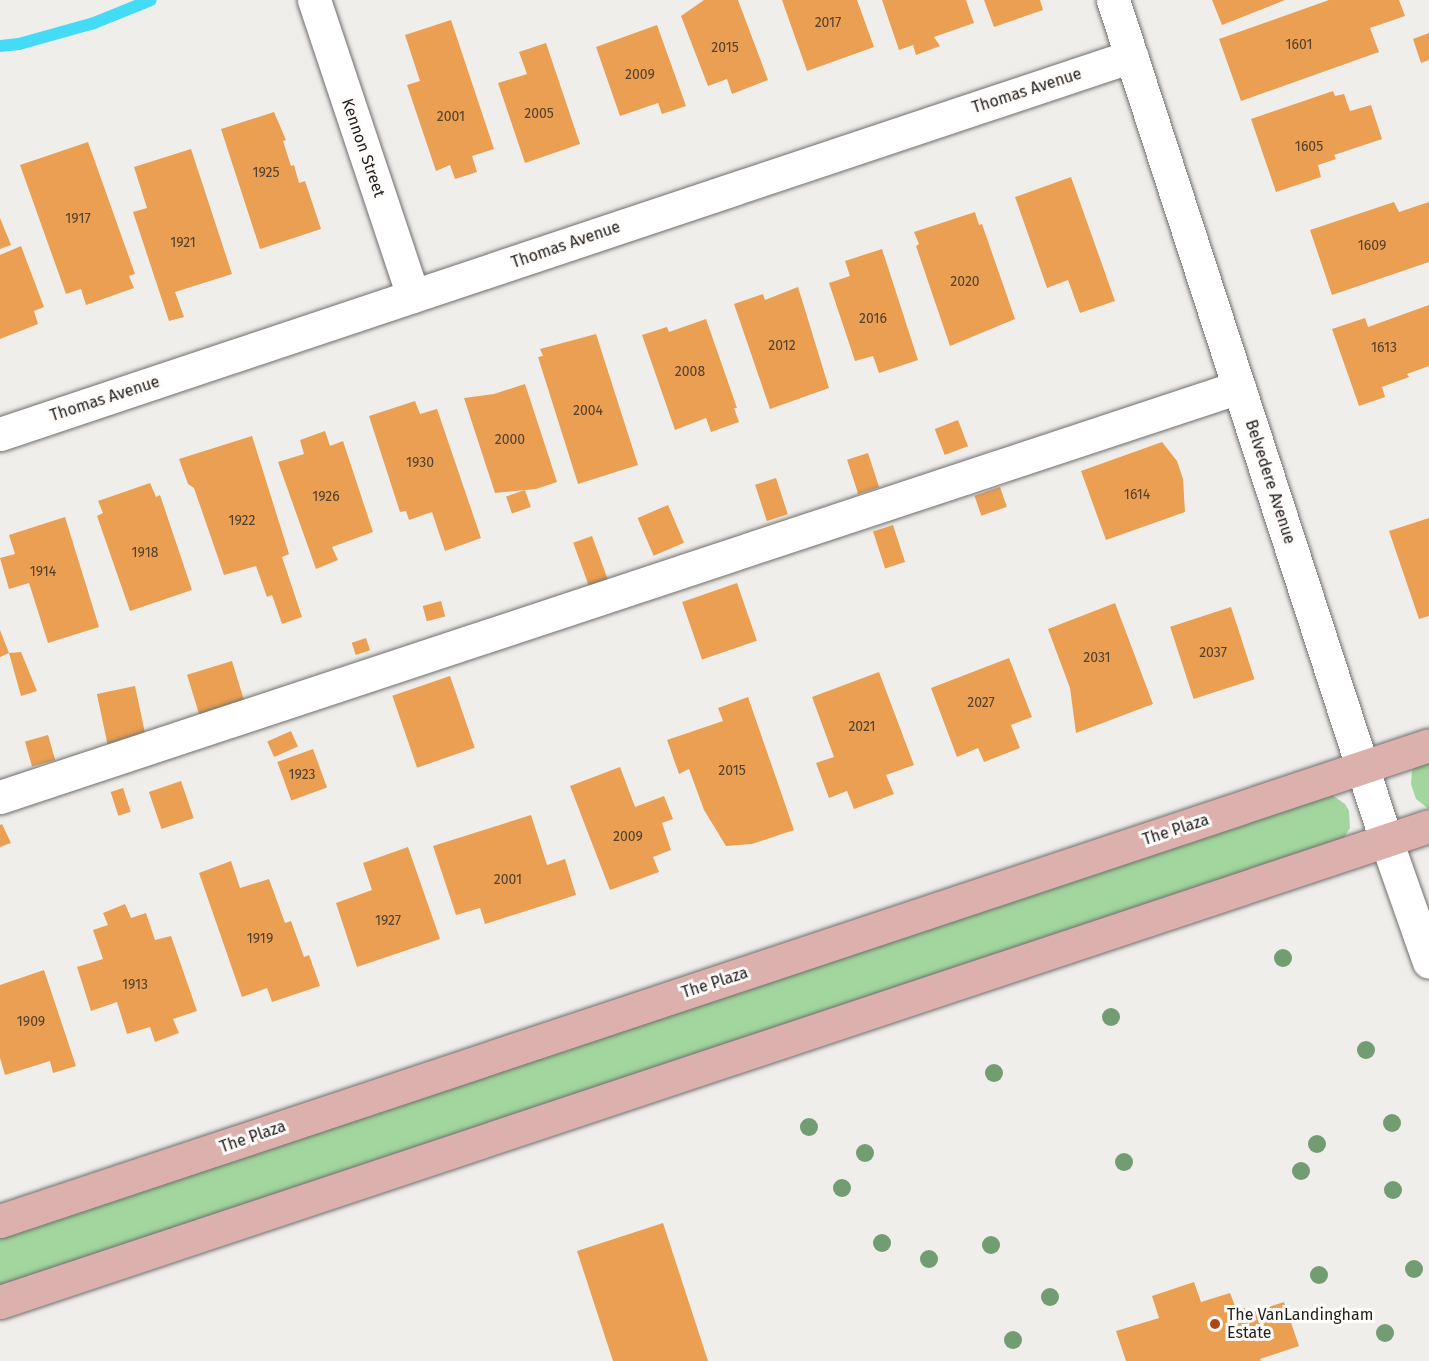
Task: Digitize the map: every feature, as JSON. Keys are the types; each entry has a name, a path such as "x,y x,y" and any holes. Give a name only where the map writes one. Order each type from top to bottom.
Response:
{"main road":[{"name":"The Plaza","path":"0,1221 1429,745"},
{"path":"0,1302 1429,826"}],"street":[{"name":"Kennon Street","path":"314,0 413,296"},
{"name":"Belvedere Avenue","path":"1113,0 1386,840 1429,962"},
{"name":"Thomas Avenue","path":"0,434 1132,56"},
{"path":"0,797 1239,387"}],"green space":[{"path":"1429,758 1429,809 1416,799 1411,784 1412,771 1418,763"},
{"path":"1332,795 1345,804 1349,811 1350,828 1343,839 0,1289 0,1234"}],"building":[{"path":"704,0 738,0 768,80 732,94 727,79 708,86 681,16"},
{"path":"782,0 857,0 874,47 807,71"},
{"path":"882,0 966,0 974,23 934,37 940,46 916,55 913,45 899,50"},
{"path":"984,0 1040,0 1043,10 994,27"},
{"path":"1212,0 1285,0 1222,25"},
{"path":"1329,0 1399,0 1405,16 1370,28 1379,52 1241,101 1219,39"},
{"path":"451,20 494,149 472,156 477,172 455,179 450,165 436,171 407,85 420,81 405,35"},
{"path":"657,25 686,106 662,114 658,103 620,116 596,47"},
{"path":"1429,33 1429,60 1421,63 1413,39"},
{"path":"546,43 580,144 525,163 498,83 527,74 519,52"},
{"path":"1333,91 1335,96 1344,94 1350,111 1371,105 1382,139 1334,155 1336,159 1318,165 1321,177 1276,192 1251,119"},
{"path":"274,112 286,140 283,141 291,166 294,165 299,183 305,181 321,229 260,249 221,129"},
{"path":"88,142 135,274 129,276 134,288 86,305 81,289 66,294 20,165"},
{"path":"191,149 232,274 175,292 184,317 169,321 133,212 147,208 134,167"},
{"path":"1071,177 1115,301 1080,313 1068,280 1047,288 1015,197"},
{"path":"1394,202 1399,212 1429,202 1429,262 1332,295 1310,230"},
{"path":"975,212 979,225 982,224 1015,319 950,346 916,246 919,244 914,232"},
{"path":"0,218 11,245 0,249"},
{"path":"21,246 44,307 34,311 38,324 0,339 0,255"},
{"path":"882,249 918,360 879,373 873,356 855,361 829,283 850,276 845,261"},
{"path":"798,287 829,388 770,409 734,304 763,294 765,300"},
{"path":"1429,305 1429,366 1407,374 1409,377 1382,387 1385,397 1359,406 1332,329 1365,318 1368,327"},
{"path":"706,319 737,408 734,408 739,422 711,432 706,418 675,430 642,335 667,327 669,332"},
{"path":"596,334 638,465 578,484 538,357 543,356 540,349"},
{"path":"525,384 557,482 536,489 495,493 464,398 494,394"},
{"path":"415,401 420,414 437,409 481,538 445,551 432,512 409,520 406,511 400,512 369,416"},
{"path":"958,420 968,446 945,455 935,429"},
{"path":"325,431 330,446 343,441 373,532 332,547 338,560 316,569 278,462 304,454 300,440"},
{"path":"252,436 289,554 282,557 302,617 282,624 272,595 267,597 256,566 224,575 194,488 188,484 179,459"},
{"path":"1162,442 1177,461 1183,479 1185,512 1106,540 1081,471"},
{"path":"868,453 879,487 858,494 847,460"},
{"path":"776,478 788,514 767,521 755,485"},
{"path":"150,483 156,497 160,495 192,590 130,611 97,516 103,513 98,501"},
{"path":"1000,487 1007,507 981,516 974,496"},
{"path":"525,490 531,507 512,514 506,497"},
{"path":"668,505 684,543 654,556 638,518"},
{"path":"65,517 99,627 48,643 29,583 9,589 0,558 15,554 9,535"},
{"path":"1429,518 1429,616 1419,619 1389,531"},
{"path":"893,525 905,562 885,569 873,531"},
{"path":"592,536 609,582 590,589 573,543"},
{"path":"737,583 757,641 702,660 682,602"},
{"path":"441,601 445,616 427,621 423,606"},
{"path":"1115,603 1153,704 1076,733 1070,688 1048,629"},
{"path":"1231,607 1254,679 1194,699 1170,627"},
{"path":"0,630 9,653 0,657"},
{"path":"366,638 370,650 356,655 352,643"},
{"path":"21,652 37,691 21,696 9,653"},
{"path":"1009,658 1032,717 1011,725 1020,748 984,762 978,748 957,757 931,688"},
{"path":"232,661 246,708 201,722 187,675"},
{"path":"879,672 914,765 886,775 894,794 854,809 847,791 829,798 816,763 834,757 812,697"},
{"path":"450,676 475,748 417,768 392,696"},
{"path":"135,686 147,742 109,750 97,694"},
{"path":"748,697 794,830 752,844 726,846 704,810 689,769 679,774 667,740 723,721 718,708"},
{"path":"291,731 298,747 274,757 267,742"},
{"path":"48,735 55,760 32,767 25,742"},
{"path":"313,749 327,788 291,801 277,762"},
{"path":"620,767 635,807 664,796 673,819 662,823 671,850 653,857 659,872 610,890 570,786"},
{"path":"181,781 194,818 162,829 149,792"},
{"path":"123,788 131,812 118,816 111,792"},
{"path":"531,815 547,865 565,859 576,895 485,924 480,908 456,915 433,846"},
{"path":"2,824 11,843 0,847 0,825"},
{"path":"408,847 440,939 357,967 336,903 372,890 363,863"},
{"path":"231,861 240,888 269,879 285,923 291,921 304,957 309,955 320,986 272,1002 267,988 242,997 199,873"},
{"path":"125,904 131,918 146,913 155,940 171,936 197,1011 173,1019 179,1033 155,1042 150,1027 127,1034 117,1002 91,1011 77,967 103,959 93,930 108,925 103,913"},
{"path":"44,970 76,1066 53,1073 50,1061 5,1075 0,1058 0,985"},
{"path":"663,1223 708,1361 613,1361 577,1251"},
{"name":"The VanLandingham Estate","path":"1194,1282 1201,1302 1230,1293 1237,1311 1245,1308 1247,1314 1284,1302 1299,1346 1260,1359 1261,1361 1126,1361 1116,1331 1159,1318 1152,1296"}],"waterway":[{"path":"0,46 19,44 94,23 151,0"}],"place":[{"name":"The VanLandingham Estate","path":"1215,1324"}]}
